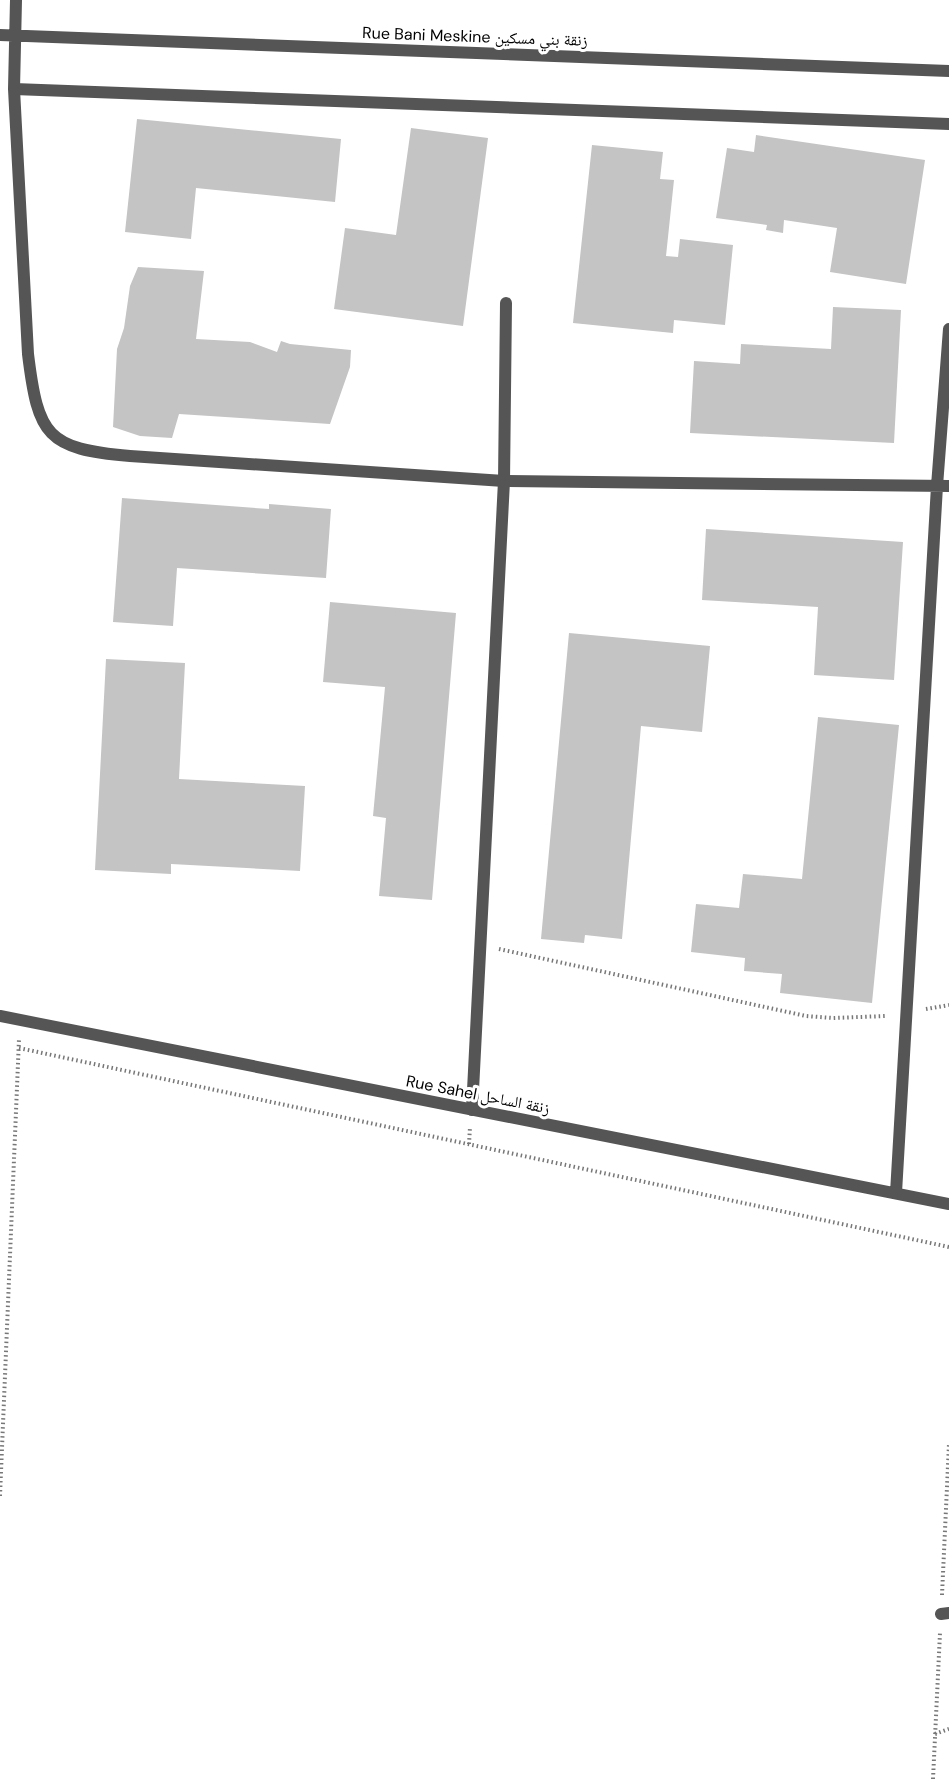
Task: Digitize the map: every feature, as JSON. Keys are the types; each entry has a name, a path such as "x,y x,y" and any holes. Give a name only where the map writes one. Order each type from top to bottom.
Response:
{"street":[{"path":"16,0 14,88 28,354 32,386 40,412 51,435 69,446 91,453 504,481 943,486"},
{"name":"Rue Bani Meskine زنقة بني مسكين","path":"0,34 949,71"},
{"path":"14,88 949,124"},
{"path":"472,1110 504,481 506,303"},
{"path":"896,1193 906,1012 943,486 949,329"},
{"name":"Rue Sahel زنقة الساحل","path":"0,1016 949,1204"}],"path":[{"path":"480,945 806,1016 861,1018 949,1005"},
{"path":"0,1496 20,1020"},
{"path":"19,1048 949,1247"},
{"path":"935,1734 949,1729"}],"building":[{"path":"137,119 341,139 335,202 196,188 191,239 125,232"},
{"path":"411,128 488,138 463,326 334,309 345,228 396,235"},
{"path":"756,135 925,160 906,284 830,272 837,228 784,220 783,233 766,230 767,225 716,218 727,148 754,152"},
{"path":"592,145 663,152 660,179 674,180 666,256 678,257 680,239 733,245 725,325 674,320 673,333 573,323"},
{"path":"138,267 204,271 196,339 250,342 277,352 281,341 290,344 351,350 350,367 330,424 179,414 172,438 140,436 113,427 117,349 124,328 130,286"},
{"path":"833,307 901,310 894,443 690,433 694,361 740,364 741,344 831,349"},
{"path":"122,498 269,509 269,504 331,509 326,578 177,568 173,626 113,622"},
{"path":"706,529 903,542 894,680 814,675 818,607 702,600"},
{"path":"330,602 456,613 432,900 379,896 386,818 373,816 385,687 323,682"},
{"path":"569,633 710,646 702,732 641,726 622,939 585,935 584,943 541,939"},
{"path":"106,659 185,663 179,779 305,786 300,871 171,864 171,874 95,870"},
{"path":"818,717 899,725 872,1003 780,993 782,974 744,971 745,958 691,952 696,904 739,908 743,874 802,879"}]}
